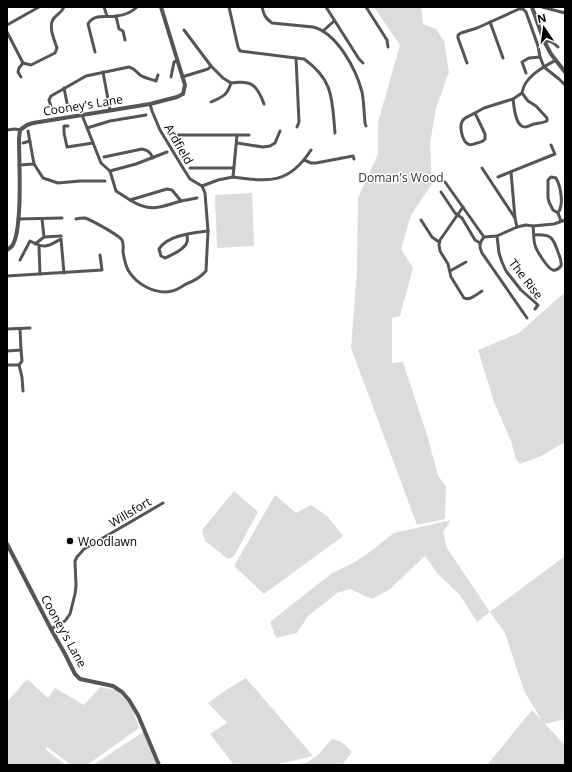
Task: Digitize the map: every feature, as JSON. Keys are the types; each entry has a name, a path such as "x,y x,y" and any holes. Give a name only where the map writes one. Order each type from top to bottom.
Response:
{"street":[{"path":"7,25 37,7"},
{"path":"7,32 23,63 31,65 55,53 57,48 51,26 53,18 63,10 64,7"},
{"path":"104,7 108,16"},
{"path":"95,52 88,24 90,19 96,17 116,16 137,7"},
{"name":"Cooney's Lane","path":"20,130 33,123 150,104 177,98 183,94 185,86 161,7"},
{"path":"229,7 240,51 304,59 320,72 331,96 335,133"},
{"path":"262,7 267,20 272,23 318,28 339,46 353,68 359,83 366,126"},
{"path":"326,7 363,63"},
{"path":"366,7 387,40 388,47"},
{"path":"533,7 544,41 565,72"},
{"path":"542,7 565,12"},
{"path":"467,63 458,38 461,33 519,9 523,9 526,12 544,67 560,78 565,85"},
{"path":"116,16 119,28 123,31 125,40"},
{"path":"322,31 334,20"},
{"path":"490,22 503,58"},
{"path":"184,30 211,66 223,78 231,83 245,82 251,84 260,92 264,104"},
{"path":"544,41 553,42 558,47"},
{"path":"526,73 522,62 529,58 540,57"},
{"path":"296,58 299,122 297,127"},
{"path":"513,99 518,123 522,126 526,127 547,121 547,118 536,106 528,101 522,93 522,88 525,83 539,70 556,60"},
{"path":"171,77 174,62 177,61"},
{"path":"21,77 18,72 23,63"},
{"path":"182,77 208,69 211,66"},
{"path":"51,107 49,100 51,96 86,76 129,67 135,69 138,74 143,77 156,81 158,75"},
{"path":"103,72 110,110"},
{"path":"211,102 223,96 229,90 231,83"},
{"path":"64,88 67,103"},
{"path":"475,113 485,134 485,139 470,145 465,141 460,130 461,122 464,119 484,108 513,99 522,93"},
{"name":"Ardfield","path":"150,104 160,130 183,168 190,179 202,186"},
{"path":"82,115 101,163 110,171 116,191 137,205 154,208 197,198"},
{"path":"87,128 110,120 146,115"},
{"path":"68,126 64,126 67,147 93,143"},
{"path":"7,130 20,130 18,139 18,219 16,236 12,246 7,250"},
{"path":"28,131 34,164 43,178 58,183 105,181"},
{"path":"236,143 263,147 270,146 275,143 280,131"},
{"path":"177,141 177,135 249,135"},
{"path":"233,177 237,135"},
{"path":"23,143 30,141"},
{"path":"498,177 554,154 551,144"},
{"path":"104,157 142,149 149,152 153,158"},
{"path":"76,219 87,219 118,236 122,242 127,268 144,286 155,291 173,291 200,278 206,272 208,231 205,193 202,186 218,180 233,177 262,180 278,178 294,171 311,150"},
{"path":"110,171 136,164 167,152"},
{"path":"304,160 311,163 316,163 353,156 354,159"},
{"path":"18,165 34,164"},
{"path":"190,168 234,168"},
{"path":"482,168 515,218"},
{"path":"510,172 517,227"},
{"path":"558,213 560,209 560,190 556,178 551,177 547,182 548,198 553,210 558,213 561,221"},
{"path":"445,182 484,237"},
{"path":"130,200 167,189 172,190 181,201"},
{"path":"441,192 457,215 462,218 475,240 480,245 482,253 527,318"},
{"path":"463,207 440,240 440,251 448,264 451,277 464,298 469,299 482,291"},
{"path":"18,219 62,218"},
{"path":"42,219 44,237"},
{"path":"421,220 432,237 439,242"},
{"path":"484,237 497,236 517,227 526,225 533,226 554,224 565,220"},
{"path":"533,226 535,245 536,249 542,259 549,268 553,270 561,266 562,262 554,242 548,236 534,235"},
{"path":"187,235 187,242 183,247 174,254 165,258 161,256 159,249 162,244 187,235 208,231"},
{"path":"35,244 44,237 61,236"},
{"name":"The Rise","path":"497,236 499,253 506,271 521,290 538,306 535,309"},
{"path":"480,245 484,237"},
{"path":"20,260 30,241 39,246 46,247 61,238 64,272"},
{"path":"39,246 40,274"},
{"path":"7,276 102,270 100,255"},
{"path":"450,271 466,262"},
{"path":"19,365 22,361 20,328"},
{"path":"7,329 30,328"},
{"path":"7,351 21,350"},
{"path":"7,365 19,365"},
{"path":"19,365 21,370 23,391"},
{"name":"Willsfort","path":"51,629 65,621 70,614 76,586 75,561 80,553 84,549 163,503"},
{"name":"Cooney's Lane","path":"7,544 75,674 80,679 113,686 122,692 138,715 159,765"}],"green space":[{"name":"Doman's Wood","path":"374,7 421,7 423,24 436,29 444,41 449,72 436,108 430,143 432,184 411,215 401,249 413,268 400,316 392,318 392,363 403,362 428,438 438,476 446,486 445,519 417,525 351,348 357,270 358,198 378,154 378,122 400,45"},
{"path":"252,193 254,246 217,248 215,195"},
{"path":"565,292 565,442 541,456 520,464 516,459 511,441 494,402 478,350 519,333"},
{"path":"234,491 258,512 234,556 228,559 205,541 202,530"},
{"path":"275,495 296,513 311,505 327,516 343,536 264,594 234,566"},
{"path":"451,520 443,532 447,548 490,612 477,622 460,595 438,574 425,556 390,589 372,599 350,589 337,593 308,616 297,633 276,638 270,622 332,573 353,563 367,554 394,533"},
{"path":"565,556 565,719 545,724 565,745 565,765 487,765 532,710 541,719 524,691 505,633 490,612"},
{"path":"246,678 313,756 275,765 234,765 210,734 227,723 208,703"},
{"path":"27,679 48,698 55,688 84,705 100,687 116,690 133,710 139,728 87,765 71,765 47,747 45,749 66,765 7,765 7,702"},
{"path":"143,732 157,765 93,765"},
{"path":"332,739 342,742 352,752 342,765 294,765 308,762 318,755"}],"place":[{"name":"Woodlawn","path":"70,541"}]}
